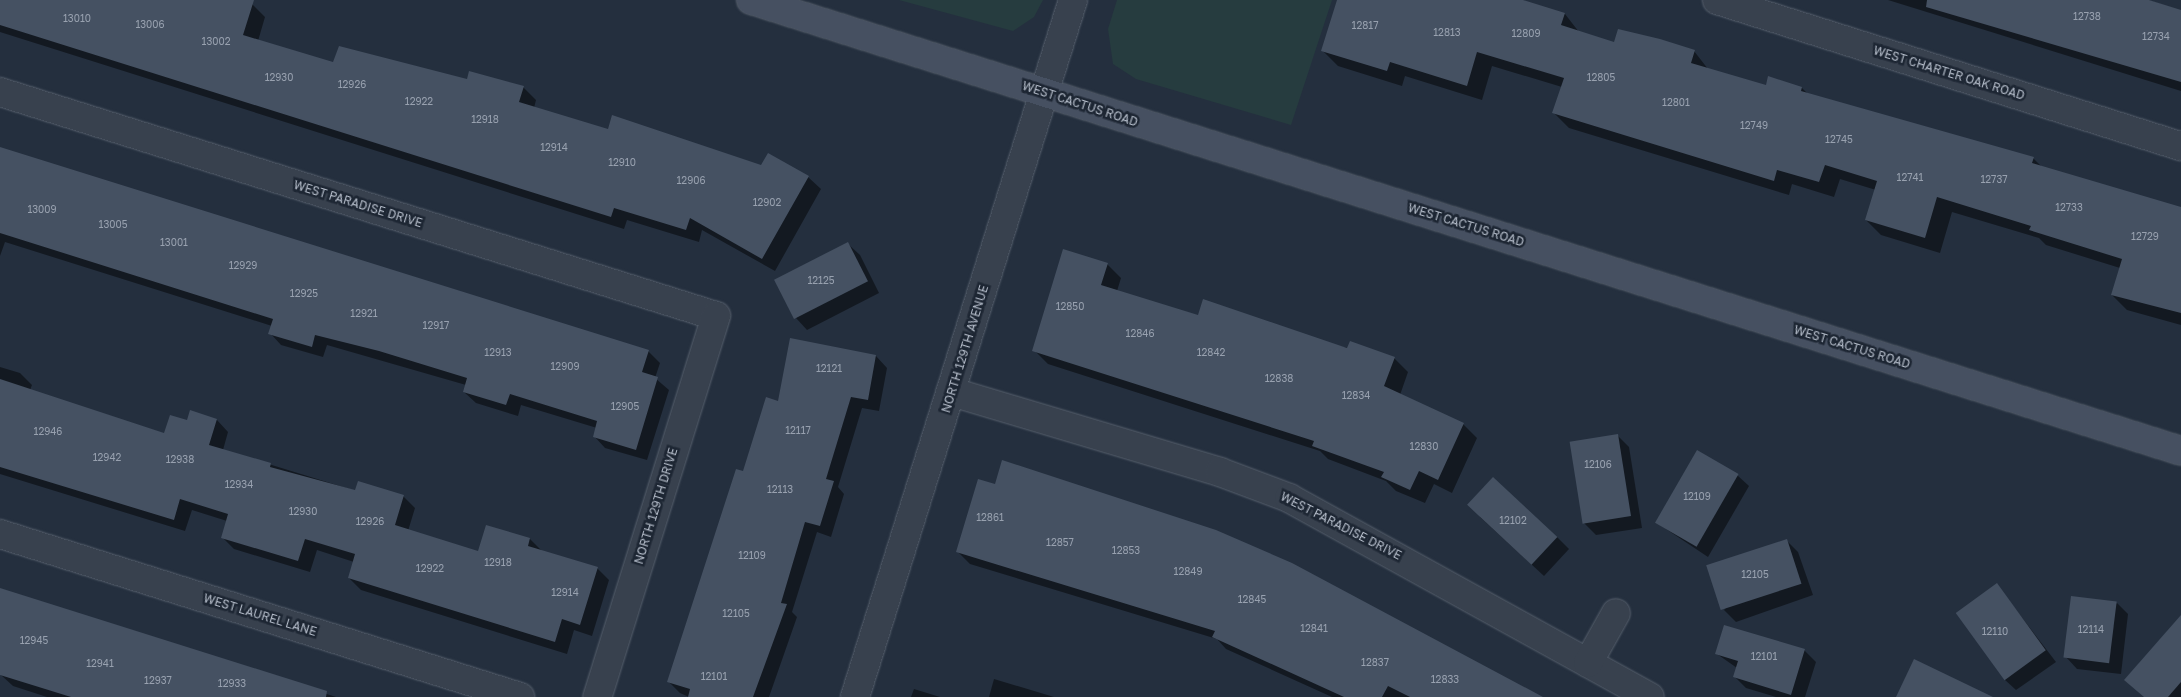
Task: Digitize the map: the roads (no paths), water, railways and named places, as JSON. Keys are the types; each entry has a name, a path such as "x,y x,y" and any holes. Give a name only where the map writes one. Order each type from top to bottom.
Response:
{"main road":[{"name":"WEST CACTUS ROAD","path":"751,0 2181,451"}],"street":[{"name":"NORTH 129TH AVENUE","path":"855,697 952,392 1073,0"},
{"name":"WEST CHARTER OAK ROAD","path":"1717,0 2181,146"},
{"name":"WEST PARADISE DRIVE","path":"0,92 716,316"},
{"name":"NORTH 129TH DRIVE","path":"597,697 716,316"},
{"name":"WEST PARADISE DRIVE","path":"952,392 1220,472 1289,498 1650,697"},
{"name":"WEST LAUREL LANE","path":"0,534 520,697"},
{"path":"1588,662 1616,613"}]}
